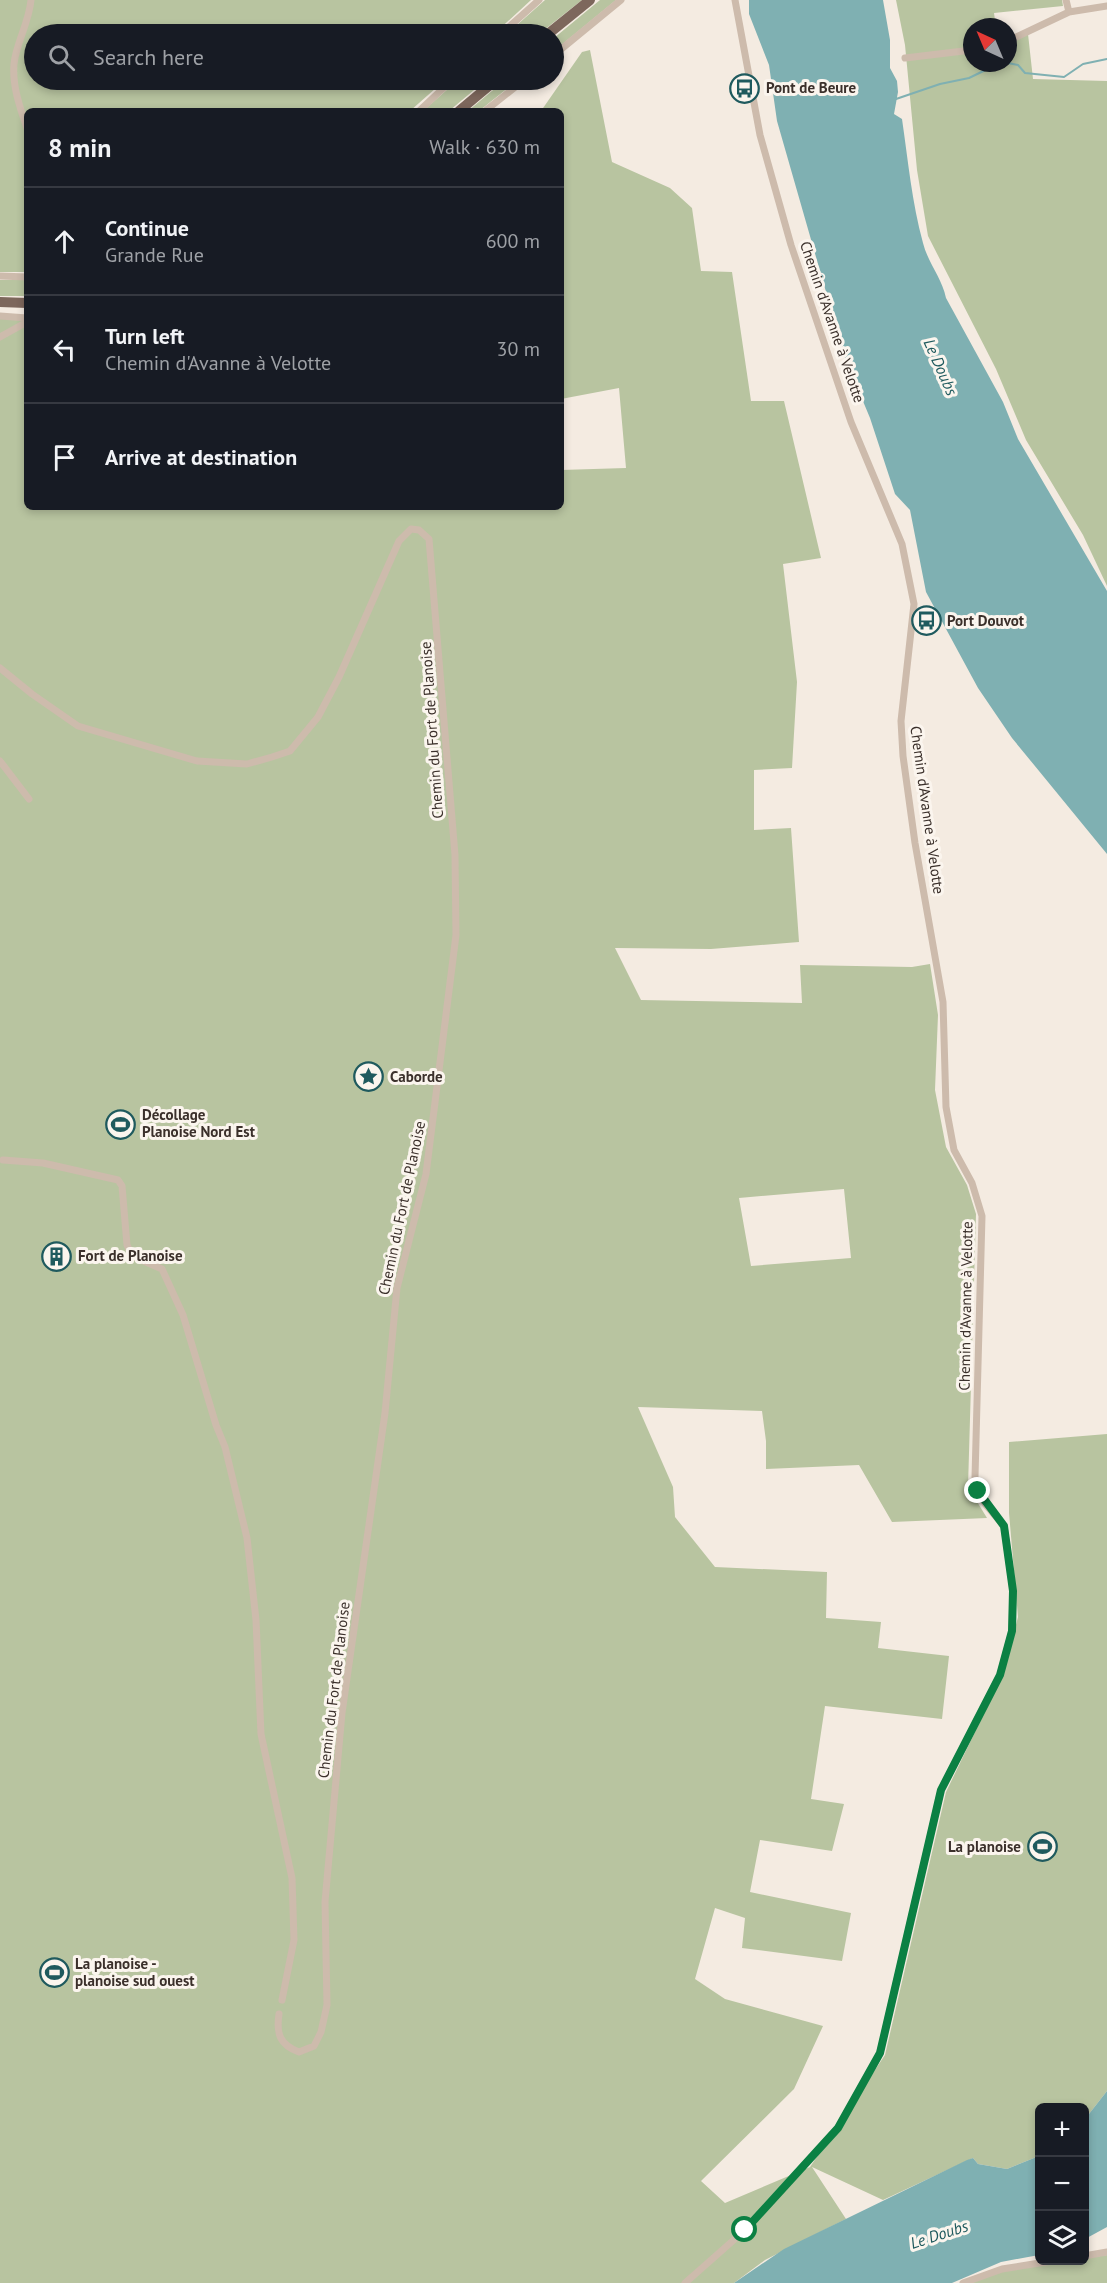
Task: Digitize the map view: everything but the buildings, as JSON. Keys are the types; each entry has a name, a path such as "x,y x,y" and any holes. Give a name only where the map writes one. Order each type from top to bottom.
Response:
{"main road":[{"path":"560,24 590,0"},
{"path":"463,108 484,90"},
{"path":"0,302 24,303"}],"street":[{"path":"28,24 31,0"},
{"path":"512,24 539,0"},
{"path":"564,48 621,0"},
{"name":"Chemin d'Avanne à Velotte","path":"685,2283 745,2230 838,2128 880,2053 941,1790 1000,1675 1012,1631 1013,1591 1004,1526 986,1505 978,1491 975,1477 982,1215 972,1183 954,1150 946,1107 942,1002 903,756 901,721 914,604 902,544 851,422 791,245 760,135 735,0"},
{"path":"1066,0 1069,12"},
{"path":"1017,37 1069,12 1107,6"},
{"path":"24,34 14,63 18,105 24,120"},
{"path":"905,58 963,51"},
{"path":"422,108 441,90"},
{"path":"489,108 511,90"},
{"path":"0,276 24,277"},
{"path":"0,316 24,320"},
{"path":"0,338 24,322"},
{"name":"Chemin du Fort de Planoise","path":"0,668 78,726 197,761 247,764 272,757 290,751 318,717 339,677 399,541 411,529 419,530 429,539 458,897 456,935 426,1174 397,1288 385,1413 342,1713 325,1902 327,2006 321,2032 314,2046 299,2052 283,2043 278,2032 279,2014"},
{"path":"0,761 29,799"},
{"path":"3,1160 43,1163 118,1179 122,1186 127,1245 132,1256 162,1269 183,1315 216,1425 225,1447 250,1556 256,1620 261,1734 292,1878 294,1940 282,2000"},
{"path":"1089,2255 1107,2252"},
{"path":"963,2283 1002,2269 1035,2264"}],"green space":[{"path":"0,0 531,0 505,24 24,24 24,90 434,90 413,108 24,108 24,272 0,272"},
{"path":"545,0 582,0 552,24 518,24"},
{"path":"600,0 616,0 564,43 564,30"},
{"path":"896,0 1062,0 1063,6 994,13 995,18 963,18 963,72 1017,72 1017,38 1028,34 1033,79 1107,81 1107,586 1083,535 1026,440 996,369 928,236 917,170 905,45"},
{"path":"590,50 612,162 670,188 692,208 701,271 732,272 751,401 784,401 821,558 783,564 797,682 792,768 754,770 754,830 791,828 799,942 711,949 615,948 641,1000 802,1003 800,965 912,967 930,964 938,1015 935,1090 946,1147 967,1185 976,1214 968,1487 987,1518 892,1522 859,1465 766,1469 766,1441 762,1411 638,1407 673,1487 675,1517 715,1567 827,1572 826,1618 881,1622 878,1648 949,1656 942,1719 825,1706 811,1799 844,1804 832,1851 760,1840 750,1892 851,1913 842,1961 742,1948 745,1918 715,1908 695,1979 725,1999 823,2026 794,2089 701,2181 725,2203 810,2167 885,2055 946,1792 1004,1672 1018,1617 1009,1513 1009,1442 1107,1434 1107,2091 1089,2114 1089,2103 1035,2103 1035,2158 1007,2169 978,2164 973,2158 883,2200 812,2167 846,2219 765,2260 734,2283 0,2283 0,319 24,319 24,510 564,510 564,470 626,468 619,388 564,398 564,108 543,108 556,90 564,90 564,78 582,52","holes":["844,1189 851,1258 751,1266 739,1198"]},
{"path":"447,90 474,90 453,108 426,108"},
{"path":"493,90 505,90 483,108 472,108"},
{"path":"0,280 24,280 24,296 0,296"},
{"path":"1107,2255 1107,2283 972,2283 1002,2271 1035,2264 1089,2265 1089,2257"}],"water":[{"name":"Le Doubs","path":"749,0 883,0 890,40 890,68 897,81 898,92 894,114 902,119 913,197 925,250 946,298 1003,402 1018,439 1107,591 1107,854 1012,738 978,688 926,592 910,510 895,494 870,418 845,358 777,121 769,65 749,14"},
{"path":"1107,2091 1107,2227 1089,2237 1089,2157 1089,2114"},
{"name":"Le Doubs","path":"973,2158 978,2164 1007,2169 1035,2158 1035,2256 1001,2262 952,2283 734,2283 784,2249 967,2160"}],"waterway":[{"path":"1017,65 1025,73 1064,77 1083,64 1107,59"},
{"path":"896,99 940,84 969,78 981,72"}],"place":[{"name":"Pont de Beure","path":"745,88"},
{"name":"Port Douvot","path":"926,621"},
{"name":"Caborde","path":"369,1077"},
{"name":"Décollage Planoise Nord Est","path":"121,1124"},
{"name":"Fort de Planoise","path":"57,1256"},
{"name":"La planoise","path":"1042,1847"},
{"name":"La planoise - planoise sud ouest","path":"54,1973"}],"route":[{"path":"745,2230 838,2128 880,2053 941,1790 1000,1675 1012,1631 1013,1591 1004,1526 986,1505 978,1491"}]}
